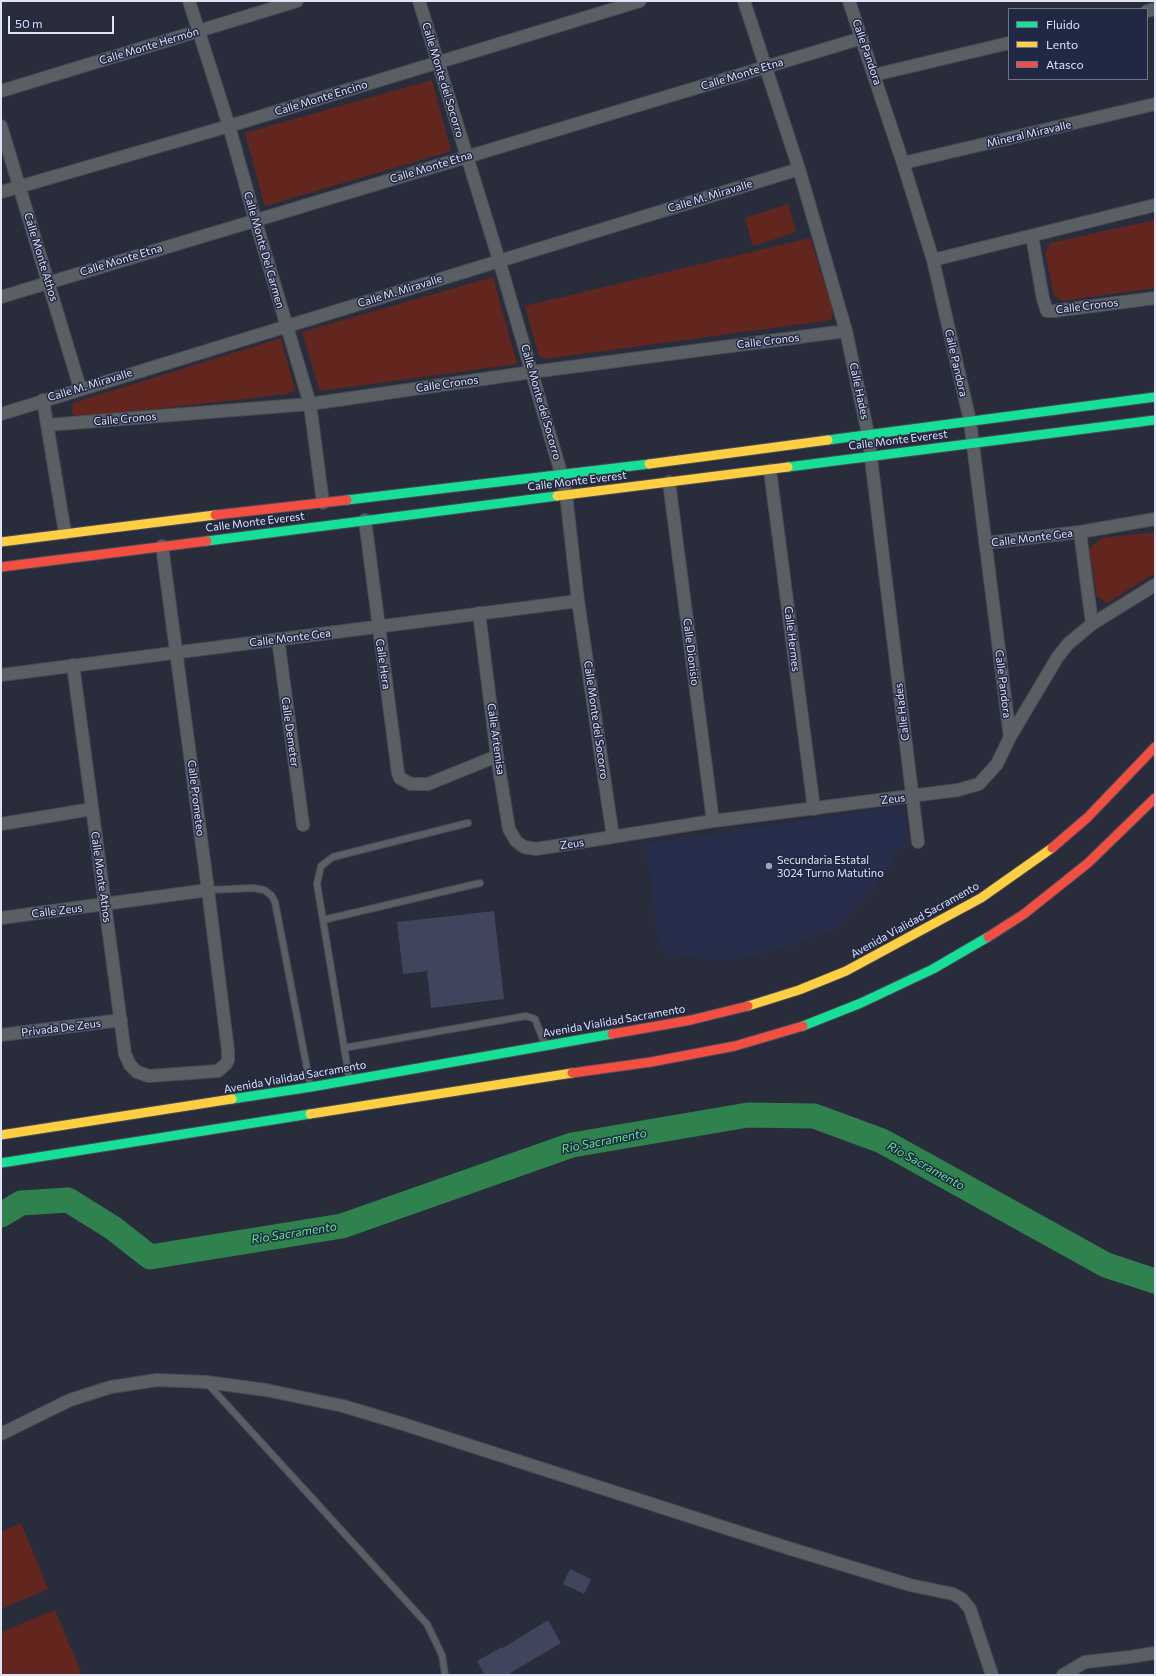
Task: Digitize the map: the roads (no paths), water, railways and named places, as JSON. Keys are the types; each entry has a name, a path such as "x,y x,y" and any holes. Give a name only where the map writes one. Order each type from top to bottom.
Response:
{"main road":[{"name":"Calle Monte Everest","path":"1,542 562,473 717,456 868,434 1155,397"},
{"name":"Calle Monte Everest","path":"1,567 566,494 770,470 870,455 1155,420"},
{"name":"Avenida Vialidad Sacramento","path":"1,1135 311,1087 691,1020 770,1000 846,971 981,898 1040,858 1064,839 1088,817 1155,747"},
{"path":"1,1163 528,1079 651,1062 735,1046 797,1028 861,1003 933,969 984,940 1024,914 1088,863 1155,798"}],"street":[{"name":"Calle Monte Del Carmen","path":"189,1 229,126 255,220 310,404 323,503"},
{"name":"Calle Monte Hermón","path":"1,91 297,1"},
{"name":"Calle Monte del Socorro","path":"419,1 499,260 562,473 566,494 578,601 613,838"},
{"name":"Calle Monte Encino","path":"1,192 229,126 640,1"},
{"name":"Calle Hades","path":"744,1 799,168 846,330 868,434 918,842"},
{"name":"Calle Pandora","path":"849,1 903,163 933,260 970,421 1010,737"},
{"name":"Calle Monte Etna","path":"1,297 862,38"},
{"path":"874,74 1008,43"},
{"name":"Mineral Miravalle","path":"903,163 1155,104"},
{"name":"Calle Monte Athos","path":"1,126 80,388"},
{"name":"Calle M. Miravalle","path":"1,414 80,388 799,168"},
{"path":"933,260 1155,206"},
{"name":"Calle Cronos","path":"1032,236 1043,299 1047,311 1155,298"},
{"name":"Calle Cronos","path":"47,425 310,404 532,372 846,330"},
{"path":"43,400 65,533"},
{"name":"Calle Hermes","path":"770,470 814,809"},
{"name":"Calle Dionisio","path":"669,482 713,821"},
{"name":"Calle Monte Gea","path":"985,544 1080,532 1155,519"},
{"name":"Calle Hera","path":"365,520 378,626 398,773 400,778 411,784 428,784 497,756"},
{"name":"Calle Monte Gea","path":"1080,532 1092,624"},
{"name":"Calle Prometeo","path":"149,1076 218,1071 226,1064 228,1060 208,890 162,546"},
{"name":"Zeus","path":"536,849 713,821 958,790 979,784 997,764 1010,737 1061,653 1079,633 1155,585"},
{"name":"Calle Monte Gea","path":"1,675 578,601"},
{"name":"Calle Artemisa","path":"479,614 497,756 509,829 516,841 524,846 536,849"},
{"name":"Calle Demeter","path":"278,639 303,825"},
{"name":"Calle Monte Athos","path":"73,665 125,1054 130,1065 137,1072 149,1076"},
{"path":"1,824 92,809"},
{"name":"Calle Zeus","path":"1,918 208,890"},
{"name":"Privada De Zeus","path":"1,1035 121,1020"},
{"path":"1,1434 70,1400 110,1387 157,1380 206,1382 266,1390 343,1406 408,1425 788,1548 910,1585 953,1594 962,1599 970,1609 992,1675"},
{"path":"1063,1675 1085,1662 1130,1658 1155,1653"}],"lane":[{"path":"349,1080 317,884 321,866 333,858 468,823"},
{"path":"323,920 480,883"},
{"path":"208,890 253,888 264,890 271,895 275,902 311,1087"},
{"path":"344,1048 526,1016 535,1019 545,1045"},
{"path":"206,1382 427,1624 442,1655 445,1675"}],"waterway":[{"name":"Rio Sacramento","path":"1,1215 21,1203 68,1200 113,1228 150,1257 342,1226 572,1145 748,1115 814,1116 882,1141 1106,1265 1155,1281"}],"place":[{"name":"Secundaria Estatal 3024 Turno Matutino","path":"769,866"}]}
